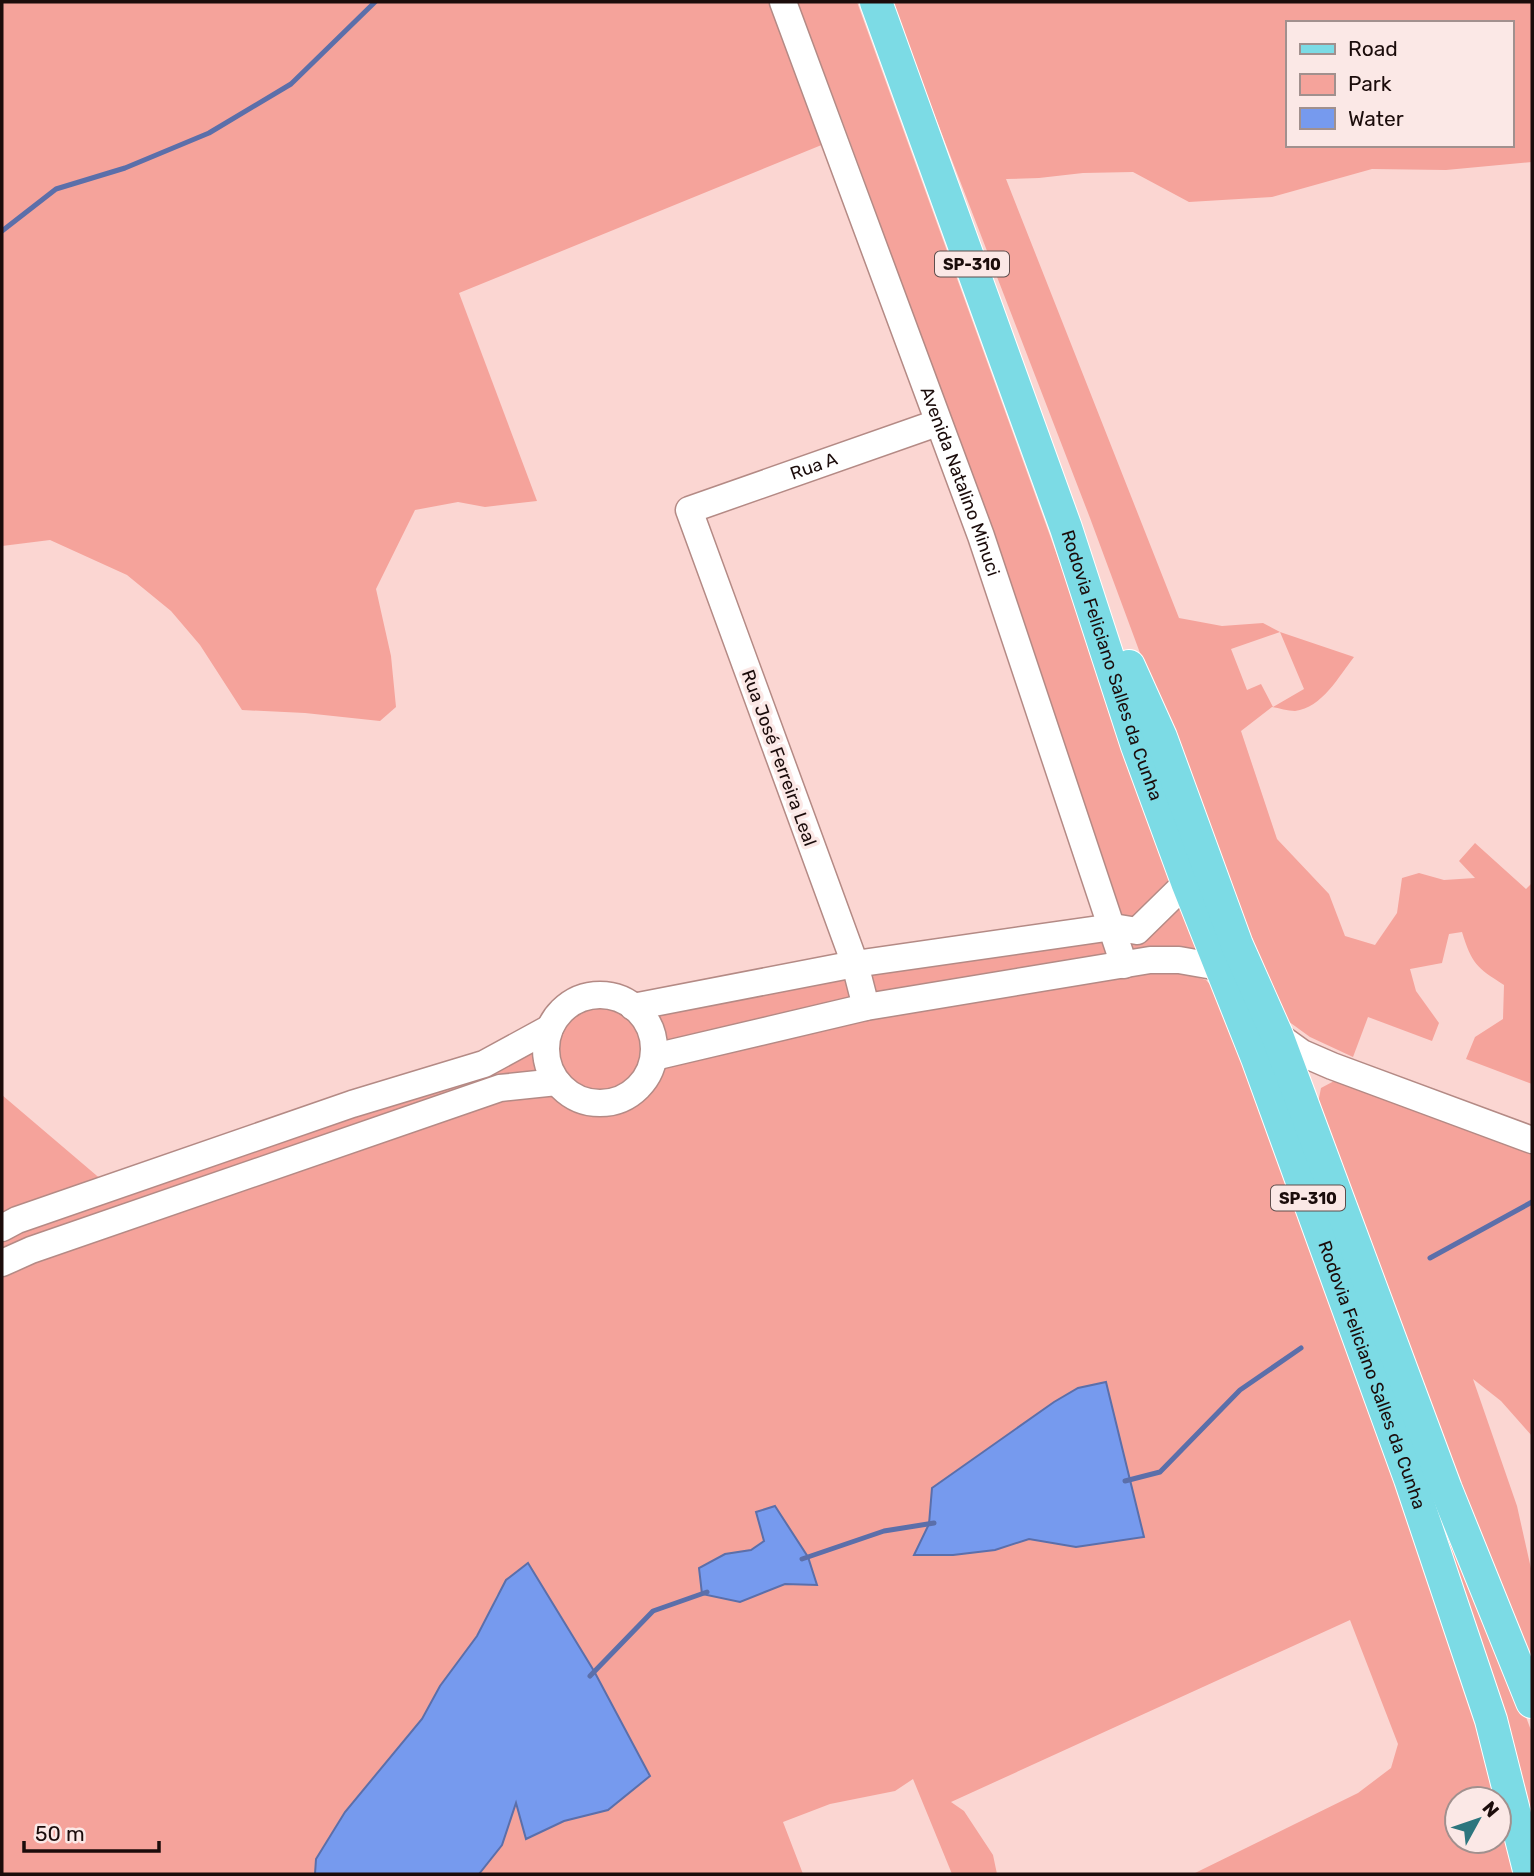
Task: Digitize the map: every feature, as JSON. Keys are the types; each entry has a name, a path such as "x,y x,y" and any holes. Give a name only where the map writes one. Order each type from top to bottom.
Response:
{"main road":[{"name":"SP-310","path":"876,2 1066,528"},
{"name":"Rodovia Feliciano Salles da Cunha","path":"1066,528 1137,746 1219,967 1257,1058 1415,1492 1491,1720 1530,1874"},
{"name":"Rodovia Feliciano Salles da Cunha","path":"1066,528 1161,737 1237,945 1277,1035 1446,1489 1532,1702"}],"street":[{"name":"Avenida Natalino Minuci","path":"783,2 981,536 1124,965"},
{"name":"Rua A","path":"689,510 937,423"},
{"name":"Rua José Ferreira Leal","path":"689,510 855,964 866,1007"},
{"path":"633,1007 855,964 1113,927 1137,931 1187,882"},
{"path":"653,1057 866,1007 1150,960 1179,960 1219,967"},
{"path":"607,996 633,1007 650,1029 654,1043 650,1070 643,1083 621,1100 607,1103 593,1103 567,1092 557,1082 546,1056 550,1028 557,1016 580,999 607,996"},
{"path":"2,1228 17,1220 352,1104 485,1064 550,1028"},
{"path":"1277,1035 1302,1053 1332,1066 1532,1140"},
{"path":"1304,1109 1312,1084 1332,1066"},
{"path":"2,1262 500,1088 557,1082"}],"green space":[{"path":"2,2 772,2 824,144 459,293 537,501 485,507 458,502 415,510 376,589 391,656 396,707 380,721 242,710 200,645 171,611 127,575 50,540 2,546"},
{"path":"797,2 857,2 1109,699 1173,884 1147,916 1117,921 923,344"},
{"path":"891,2 1532,2 1532,162 1446,170 1372,169 1272,197 1189,202 1133,172 1006,179 1179,618 1222,626 1263,623 1280,632 1354,657 1329,690 1314,704 1295,711 1272,707 1241,731 1277,839 1329,894 1345,936 1375,945 1397,913 1402,878 1419,873 1444,880 1475,878 1459,861 1475,843 1526,889 1532,883 1532,1084 1466,1059 1475,1037 1503,1019 1504,985 1476,964 1462,932 1449,934 1442,963 1410,969 1416,991 1439,1023 1432,1041 1368,1017 1353,1057 1310,1037 1281,1016 1170,734 1090,518","holes":["1280,632 1304,689 1273,707 1261,684 1247,690 1231,649"]},
{"path":"1152,756 1441,1492 1532,1733 1532,1842"},
{"path":"1180,894 1206,960 1129,962 1120,931"},
{"path":"1105,933 1116,957 872,1001 865,966"},
{"path":"850,968 859,999 658,1043 648,1014"},
{"path":"1180,972 1206,980 1216,991 1246,1060 1479,1722 1494,1785 1443,1785 1443,1855 1511,1855 1515,1874 1193,1874 1358,1793 1391,1768 1398,1744 1350,1620 951,1802 964,1811 993,1855 997,1874 952,1874 913,1779 895,1791 830,1804 783,1822 803,1874 479,1874 502,1845 517,1801 527,1839 564,1821 608,1810 650,1776 594,1671 528,1563 497,1595 477,1636 440,1686 422,1719 345,1812 316,1859 315,1874 2,1874 2,1268 503,1092 555,1087 585,1105 615,1106 641,1091 651,1078 658,1061 868,1015 1126,974","holes":["1078,1388 1076,1547 1029,1539 995,1550 914,1555 929,1524 999,1442","764,1540 816,1585 785,1584 740,1602 725,1554 751,1550"]},
{"path":"600,1000 619,1004 635,1014 645,1030 649,1049 645,1068 635,1084 619,1094 600,1098 581,1094 565,1084 555,1068 551,1049 555,1030 565,1014 581,1004"},
{"path":"541,1042 541,1054 549,1077 2,1258 2,1232"},
{"path":"1336,1080 1532,1149 1532,1436 1501,1401 1473,1379 1517,1506 1532,1573 1532,1662 1455,1481 1317,1108 1321,1088"},
{"path":"2,1095 103,1181 2,1218"}],"water":[{"path":"1106,1382 1144,1537 1076,1547 1029,1539 995,1550 953,1555 914,1555 929,1524 932,1488 1054,1402 1078,1388"},
{"path":"775,1506 808,1557 817,1585 785,1584 740,1602 702,1594 699,1568 725,1554 751,1550 764,1541 756,1512"},
{"path":"528,1563 594,1671 650,1776 608,1810 564,1821 526,1839 516,1803 502,1845 479,1874 315,1874 316,1859 345,1812 422,1719 440,1686 477,1636 506,1580"}],"waterway":[{"path":"2,231 56,189 125,168 209,133 291,84 375,2"},
{"path":"1430,1258 1532,1202"},
{"path":"1125,1481 1160,1472 1240,1390 1301,1348"},
{"path":"802,1559 884,1531 934,1523"},
{"path":"590,1676 653,1611 707,1592"}]}
